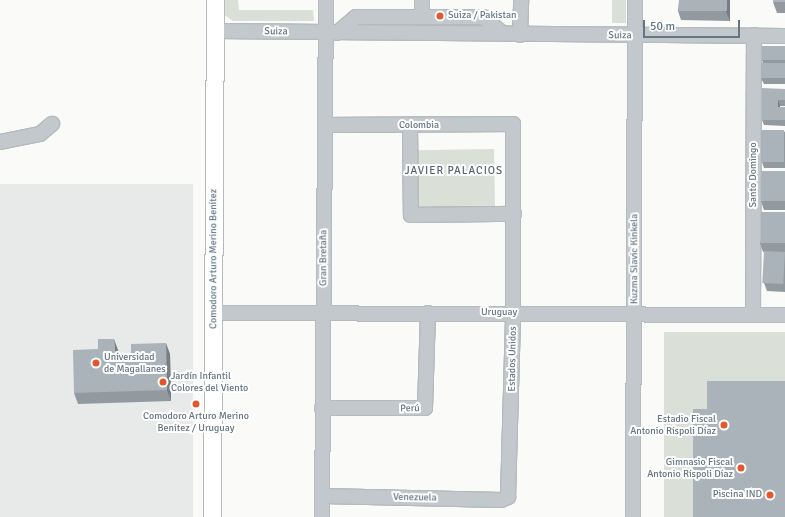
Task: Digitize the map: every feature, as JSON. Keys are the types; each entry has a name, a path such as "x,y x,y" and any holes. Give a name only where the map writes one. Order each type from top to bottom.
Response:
{"main road":[{"name":"Comodoro Arturo Merino Benítez","path":"212,517 216,0"}],"street":[{"name":"Gran Bretaña","path":"322,517 325,125 331,33 326,0"},
{"path":"422,0 422,17"},
{"path":"520,35 521,0"},
{"name":"Kuzma Slavic Kinkela","path":"633,517 635,0"},
{"path":"331,33 356,17 483,17 503,34"},
{"name":"Suiza","path":"216,31 520,35 785,36"},
{"name":"Santo Domingo","path":"753,315 754,35"},
{"path":"0,142 40,134 52,124"},
{"name":"Colombia","path":"325,125 410,126 513,124"},
{"name":"Estados Unidos","path":"508,496 513,313 513,124"},
{"path":"410,126 411,215 514,214"},
{"name":"Uruguay","path":"213,313 513,313 634,317 753,315 785,316"},
{"name":"Perú","path":"322,408 425,408 428,313"},
{"name":"Venezuela","path":"322,496 501,500 508,496"}],"shaded area":[{"path":"223,0 238,0 239,10 313,10 314,21 233,21 223,14"},
{"path":"612,0 626,0 626,23 612,23"},
{"path":"494,149 495,208 419,209 418,150"},
{"name":"Universidad de Magallanes","path":"0,184 193,184 193,517 0,517"},
{"name":"Estadio Fiscal Antonio Ríspoli Díaz","path":"664,332 785,332 785,517 664,517"}],"building":[{"path":"679,0 727,0 727,11 679,11"},
{"path":"773,0 785,0 785,2 773,2"},
{"path":"762,46 785,46 785,60 762,60"},
{"path":"761,63 785,63 785,78 761,78"},
{"path":"762,88 785,89 785,100 778,100 778,107 785,107 785,120 762,120"},
{"path":"761,130 784,130 784,162 761,162"},
{"path":"761,171 785,171 785,201 761,201"},
{"path":"761,212 785,212 785,243 761,243"},
{"path":"764,251 785,252 783,284 762,283"},
{"path":"98,339 114,339 115,356 131,355 131,344 166,343 167,390 74,393 73,350 98,349"},
{"name":"Gimnasio Fiscal Antonio Ríspoli Díaz","path":"707,381 785,381 785,517 693,517 693,409 707,409"}],"place":[{"name":"Suiza / Pakistan","path":"440,16"},
{"name":"Universidad de Magallanes","path":"96,363"},
{"name":"Jardín Infantil Colores del Viento","path":"163,382"},
{"name":"Comodoro Arturo Merino Benítez / Uruguay","path":"196,404"},
{"name":"Estadio Fiscal Antonio Ríspoli Díaz","path":"724,425"},
{"name":"Gimnasio Fiscal Antonio Ríspoli Díaz","path":"741,468"},
{"name":"Piscina IND","path":"770,495"}],"district":[{"name":"JAVIER PALACIOS","path":"454,171"}]}
